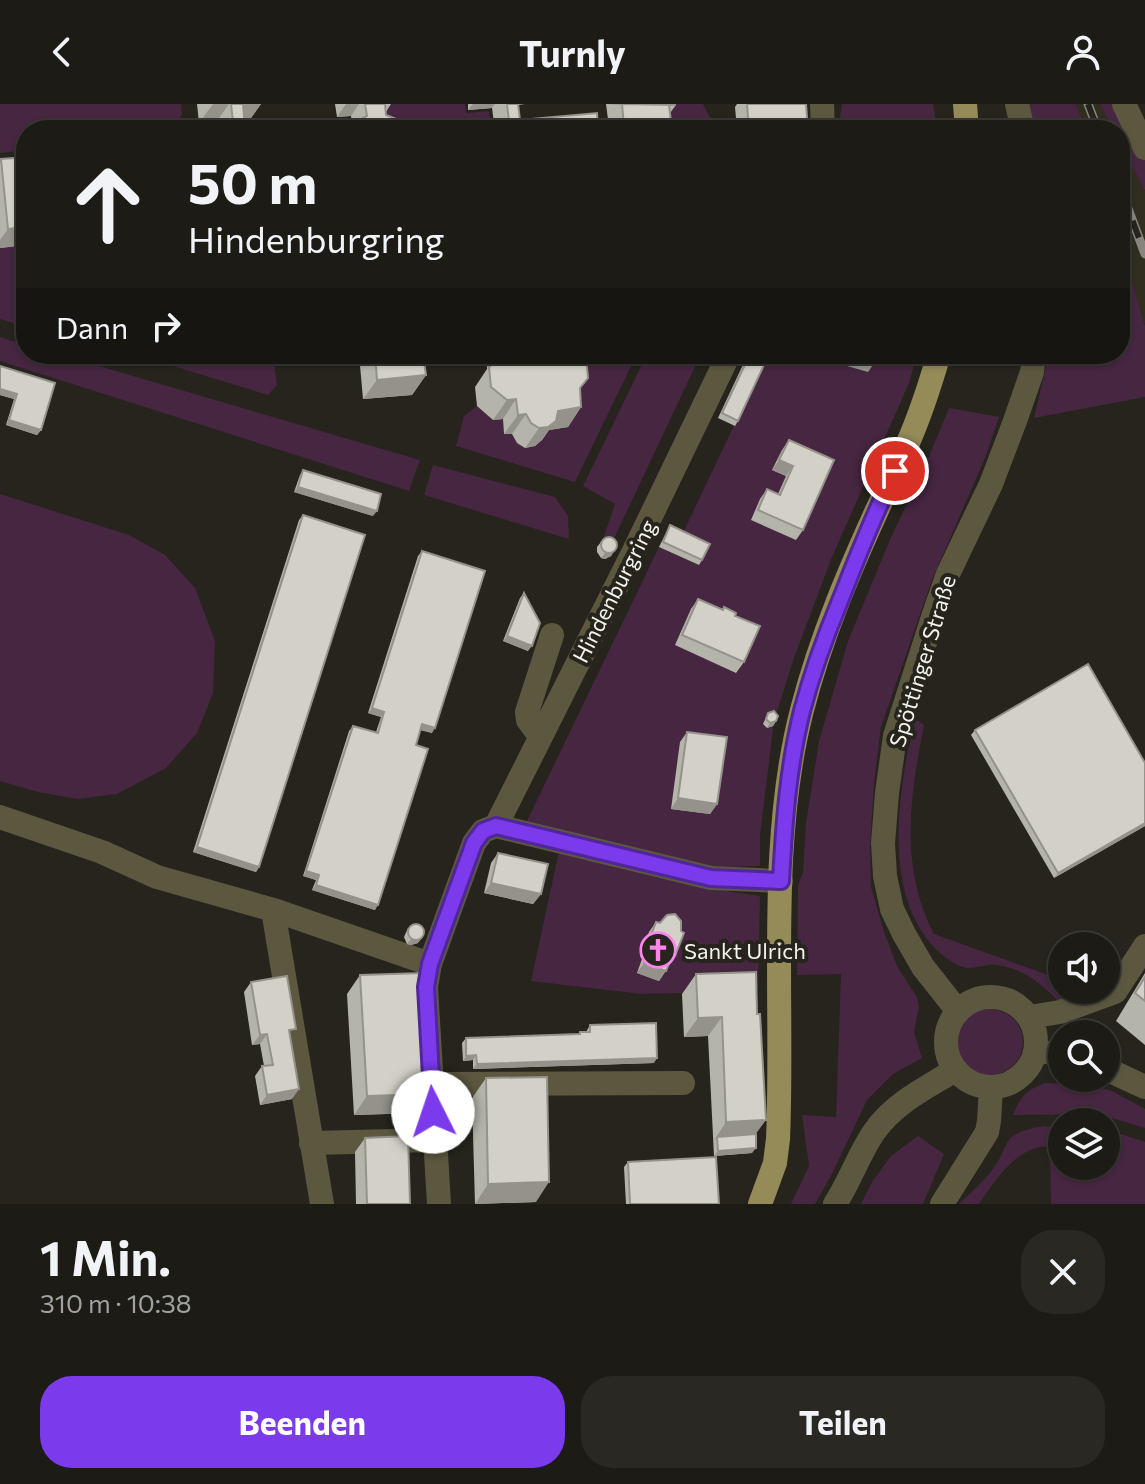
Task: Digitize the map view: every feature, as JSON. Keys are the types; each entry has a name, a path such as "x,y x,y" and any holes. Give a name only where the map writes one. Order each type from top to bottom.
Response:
{"main road":[{"path":"760,1204 775,1163 778,1139 781,881 784,822 793,752 819,652 854,564 907,447 936,364"}],"street":[{"path":"1124,104 1145,148"},
{"name":"Hindenburgring","path":"439,1204 426,987 430,964 474,843 483,831 496,826 724,364"},
{"name":"Spöttinger Straße","path":"957,1010 923,967 892,909 885,876 883,843 887,793 895,736 934,614 948,574 991,484 1033,364"},
{"path":"540,736 528,720 527,712 552,635"},
{"path":"0,817 102,852 157,877 273,910 430,964"},
{"path":"496,826 711,878 781,881"},
{"path":"273,910 322,1204"},
{"path":"1029,1017 1060,1012 1115,992 1145,946"},
{"path":"1000,997 1021,1008 1029,1017 1034,1027 1036,1050 1030,1065 1020,1077 1006,1085 991,1088 971,1083 955,1070 946,1051 945,1040 957,1010 977,998 1000,997"},
{"path":"1036,1050 1048,1052"},
{"path":"835,1204 874,1131 891,1112 955,1070"},
{"path":"1120,1075 1145,1087"},
{"path":"431,1084 683,1083"},
{"path":"942,1204 987,1132 991,1088"},
{"path":"311,1143 435,1140"}],"shaded area":[{"path":"0,104 181,104 182,114 179,120 16,120 16,151 0,153"},
{"path":"386,104 465,104 466,113 489,111 490,120 383,120 387,115"},
{"path":"660,104 703,104 711,120 658,120"},
{"path":"842,104 933,104 935,120 840,120"},
{"path":"1027,104 1076,104 1082,120 1031,120"},
{"path":"1076,104 1100,104 1108,120 1082,120"},
{"path":"1100,104 1122,104 1129,120 1108,120"},
{"path":"1130,121 1145,154 1145,191 1130,162"},
{"path":"1130,162 1145,191 1145,326 1130,271"},
{"path":"16,246 16,324 0,319 0,248"},
{"path":"1130,271 1145,326 1145,397 1034,418 1047,364 1130,364"},
{"path":"0,337 16,342 16,364 92,364 420,460 409,491 0,361"},
{"path":"167,364 274,364 277,385 268,395"},
{"path":"547,364 632,364 575,482 456,446 464,416 477,406 493,420 503,419 504,434 512,434 525,447 535,446 544,431 553,428"},
{"path":"642,364 696,364 611,545 603,539 615,504 583,486"},
{"path":"763,364 914,364 909,383 832,557 774,721 760,835 760,866 713,867 525,825 659,547 698,565 681,537"},
{"path":"949,408 999,417 985,458 932,580 881,727 870,846 871,887 884,932 898,968 917,997 919,1007 914,1032 922,1058 893,1074 867,1100 815,1204 791,1204 809,1166 802,1115 836,1117 841,974 797,975 798,885 803,872 806,823 819,741 848,641"},
{"path":"433,465 555,497 568,516 569,539 424,495"},
{"path":"0,494 129,535 165,555 195,588 215,641 213,693 197,733 166,768 117,794 78,799 0,781"},
{"path":"914,718 924,725 912,805 912,857 923,909 934,934 1048,975 1048,992 1017,970 993,965 967,968 952,962 931,944 915,920 905,893 900,865 898,835"},
{"path":"559,851 659,878 760,896 758,991 641,994 531,981"},
{"path":"996,1009 1014,1018 1021,1029 1021,1055 1014,1066 1003,1073 984,1075 966,1066 959,1055 957,1036 966,1018 977,1011"},
{"path":"1045,1083 1048,1083 1048,1092 1114,1092 1145,1109 1145,1128 1120,1120 1120,1108 1048,1108 1048,1115 1013,1115 1018,1103 1033,1088"},
{"path":"1048,1127 1048,1146 1017,1158 979,1204 959,1204 990,1173 1012,1137 1028,1129"},
{"path":"1120,1134 1145,1142 1145,1204 1051,1204 1051,1180 1120,1180"},
{"path":"918,1136 944,1154 923,1204 861,1204 891,1156"}],"building":[{"path":"231,104 243,104 244,120 233,120"},
{"path":"365,104 385,104 386,115 399,120 360,120 367,116"},
{"path":"507,104 518,104 520,120 509,120"},
{"path":"622,104 676,105 669,105 671,120 623,120"},
{"path":"747,104 806,104 807,120 748,120"},
{"path":"597,113 597,120 520,120"},
{"path":"16,158 16,228 8,229 1,159"},
{"path":"376,364 424,364 426,375 377,380"},
{"path":"493,364 587,364 588,378 580,388 581,407 558,411 556,421 548,427 539,428 531,423 526,414 518,415 516,399 507,400 491,387 489,367"},
{"path":"745,364 764,364 738,421 722,413"},
{"path":"0,366 55,383 41,430 9,420 17,394 0,389"},
{"path":"789,440 834,460 803,530 758,510 767,489 780,495 793,466 779,460"},
{"path":"303,470 381,494 377,511 298,487"},
{"path":"303,515 365,535 259,867 197,847"},
{"path":"670,525 710,544 702,560 663,542"},
{"path":"609,537 615,539 615,551 609,553 603,551 601,545 603,539"},
{"path":"422,551 485,571 435,728 422,724 416,745 428,749 378,905 316,885 319,875 306,871 353,726 378,733 384,712 372,708"},
{"path":"524,593 540,623 532,646 507,636"},
{"path":"698,599 723,610 724,607 736,613 735,616 760,626 744,662 682,635"},
{"path":"1088,664 1145,763 1145,823 1058,873 975,730"},
{"path":"774,711 778,716 776,721 770,723 766,719 768,713"},
{"path":"687,732 727,737 717,804 678,798"},
{"path":"498,853 548,864 541,894 491,883"},
{"name":"Sankt Ulrich","path":"675,914 681,921 681,931 684,933 666,971 644,963 656,922 660,923 667,915"},
{"path":"416,924 422,926 422,938 416,940 410,938 408,932 410,926"},
{"path":"756,972 766,1120 726,1122 722,1017 698,1018 696,974"},
{"path":"423,973 431,1094 367,1096 360,975"},
{"path":"287,976 296,1029 289,1030 299,1089 267,1095 262,1066 273,1065 267,1034 260,1035 251,982"},
{"path":"1145,977 1145,1001 1135,993"},
{"path":"656,1023 657,1058 477,1064 476,1055 466,1056 466,1038 580,1034 590,1032 590,1025"},
{"path":"547,1077 549,1182 488,1184 486,1078"},
{"path":"756,1134 756,1148 718,1151 717,1137"},
{"path":"408,1136 410,1204 367,1204 365,1138"},
{"path":"716,1157 719,1204 630,1204 628,1162"}],"railway":[{"path":"1088,104 1094,120"},
{"path":"1130,214 1145,254"}],"place":[{"name":"Sankt Ulrich","path":"658,950"}],"route":[{"path":"433,1112 426,987 430,964 474,843 483,831 496,826 711,878 781,881 784,822 802,711 819,652 895,471"}]}
